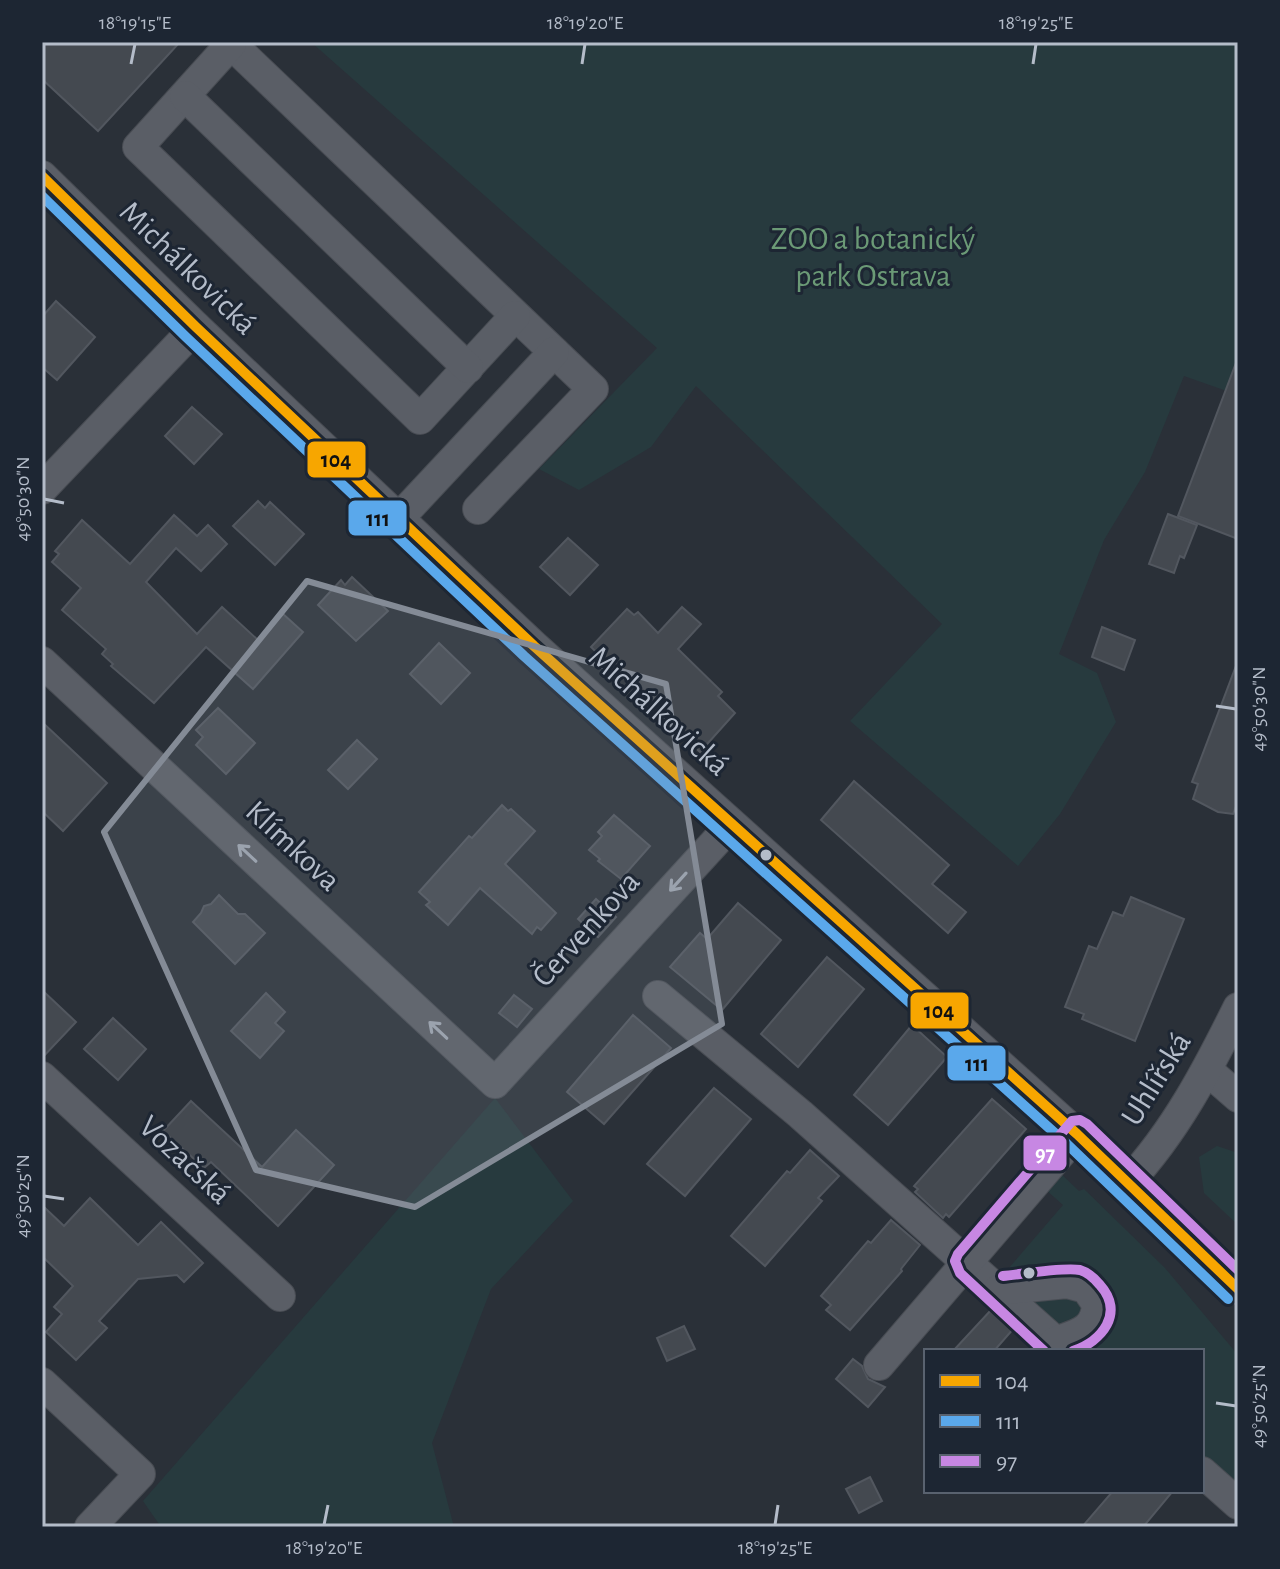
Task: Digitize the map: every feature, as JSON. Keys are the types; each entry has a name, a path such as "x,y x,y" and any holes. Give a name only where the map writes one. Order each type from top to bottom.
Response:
{"street":[{"path":"478,509 593,389 230,43 138,147 420,419 515,316"},
{"path":"185,96 468,368"},
{"name":"Michálkovická","path":"42,176 196,327 534,646 1077,1134 1238,1289"},
{"path":"42,489 196,327"},
{"path":"399,518 554,352"},
{"name":"Klímkova","path":"42,662 495,1083"},
{"name":"Červenkova","path":"495,1083 731,825"},
{"path":"658,996 800,1114 1060,1346 1093,1324 1097,1304 1086,1288 1077,1284 999,1290"},
{"name":"Uhlířská","path":"1128,1182 1146,1162 1207,1070 1238,1008"},
{"path":"1207,1070 1238,1097"},
{"name":"Vozačská","path":"42,1077 280,1296"},
{"path":"879,1365 1077,1134"},
{"path":"42,1383 140,1474 90,1527"},
{"path":"1204,1474 1238,1504"}],"highlighted area":[{"path":"307,581 666,684 722,1024 415,1207 256,1170 104,832"}],"green space":[{"name":"ZOO a botanický park Ostrava","path":"311,42 1238,42 1238,395 1184,376 1145,472 1104,540 1059,654 1097,673 1116,722 1060,814 1018,866 850,721 942,624 696,386 651,447 579,490 539,469 657,348"},
{"path":"495,1098 573,1201 491,1289 432,1443 454,1527 161,1527 143,1501"},
{"path":"1217,1146 1238,1153 1238,1225 1204,1193 1199,1157"},
{"path":"1059,1172 1079,1191 1084,1189 1165,1268 1238,1355 1238,1486 1204,1456 1204,1349 1084,1349 1078,1344 1101,1329 1067,1274 1066,1267 1020,1270 1020,1278 1002,1276 1063,1205 1045,1189"},
{"path":"1067,1295 1083,1302 1083,1317 1059,1328 1026,1299"}],"building":[{"path":"42,42 180,42 98,131 42,79"},
{"path":"56,301 95,337 57,380 42,367 42,317"},
{"path":"1238,364 1238,539 1178,516"},
{"path":"192,407 222,434 194,464 165,436"},
{"path":"258,501 265,508 270,502 304,534 275,565 233,526"},
{"path":"1168,514 1197,525 1184,558 1180,556 1174,573 1149,564"},
{"path":"174,515 197,536 208,525 227,544 201,571 176,548 146,582 197,634 222,607 259,641 283,614 303,632 253,689 206,647 154,703 111,666 113,664 102,654 106,649 62,610 81,588 52,562 59,554 55,551 82,520 130,564"},
{"path":"568,538 598,565 570,595 540,567"},
{"path":"352,577 388,611 356,641 318,605 341,580 345,585"},
{"path":"682,607 701,624 678,649 722,692 718,696 735,713 700,752 591,647 627,609 634,615 638,612 658,633"},
{"path":"1102,627 1135,640 1124,670 1092,657"},
{"path":"439,643 470,673 441,704 410,674"},
{"path":"1236,666 1238,801 1233,814 1218,812 1193,799 1198,784 1192,782"},
{"path":"218,708 255,743 226,774 196,745 203,737 196,730"},
{"path":"42,722 107,783 63,831 42,811"},
{"path":"357,740 377,759 348,789 328,770"},
{"path":"854,781 949,865 932,884 966,912 948,933 821,820"},
{"path":"502,805 508,811 511,809 535,831 505,864 556,913 541,930 537,927 532,934 480,888 448,925 426,905 430,902 419,892 469,836 472,838"},
{"path":"614,815 650,846 621,879 589,850 602,836 598,832"},
{"path":"219,895 238,914 245,914 265,933 235,964 193,922 204,906 211,904"},
{"path":"1131,897 1184,919 1135,1041 1082,1019 1084,1014 1065,1007 1089,946 1097,949 1113,912 1123,916"},
{"path":"596,899 616,917 598,937 578,919"},
{"path":"738,903 781,940 722,1010 670,967 700,933 707,939"},
{"path":"827,957 864,989 798,1067 761,1034"},
{"path":"42,990 76,1022 42,1058"},
{"path":"266,993 285,1012 275,1023 284,1031 260,1058 231,1031"},
{"path":"514,995 532,1009 517,1027 499,1013"},
{"path":"633,1015 671,1048 604,1124 567,1092"},
{"path":"113,1018 146,1049 118,1080 84,1049"},
{"path":"912,1025 947,1057 888,1125 854,1095"},
{"path":"714,1088 751,1119 685,1196 647,1164"},
{"path":"992,1099 1026,1129 949,1217 946,1214 943,1218 915,1192 918,1189 914,1186"},
{"path":"191,1101 262,1167 296,1130 334,1165 278,1226 211,1162 204,1168 163,1131"},
{"path":"810,1150 839,1176 818,1198 822,1201 765,1266 731,1236 787,1171 790,1173"},
{"path":"90,1198 138,1245 161,1222 203,1263 184,1282 177,1275 138,1279 99,1321 107,1328 76,1360 46,1332 62,1314 54,1307 73,1286 42,1256 42,1205 64,1226"},
{"path":"891,1220 920,1245 902,1271 850,1330 826,1310 831,1305 821,1296 868,1241 871,1243"},
{"path":"992,1309 1014,1328 996,1349 955,1349"},
{"path":"684,1326 695,1349 667,1361 657,1338"},
{"path":"853,1359 862,1366 868,1379 885,1387 868,1407 836,1379"},
{"path":"870,1477 882,1501 859,1513 846,1489"},
{"path":"1111,1493 1171,1493 1143,1527 1082,1527"}],"transit line":[{"name":"104","path":"42,176 196,327 534,646 1077,1134 1238,1289"},
{"name":"111","path":"42,196 186,337 524,656 1067,1144 1228,1299"},
{"name":"97","path":"1042,1349 960,1273 955,1261 1072,1121 1080,1120 1087,1124 1238,1270"},
{"name":"97","path":"1003,1276 1073,1269 1085,1272 1098,1283 1107,1295 1110,1316 1101,1333 1077,1349"}]}
